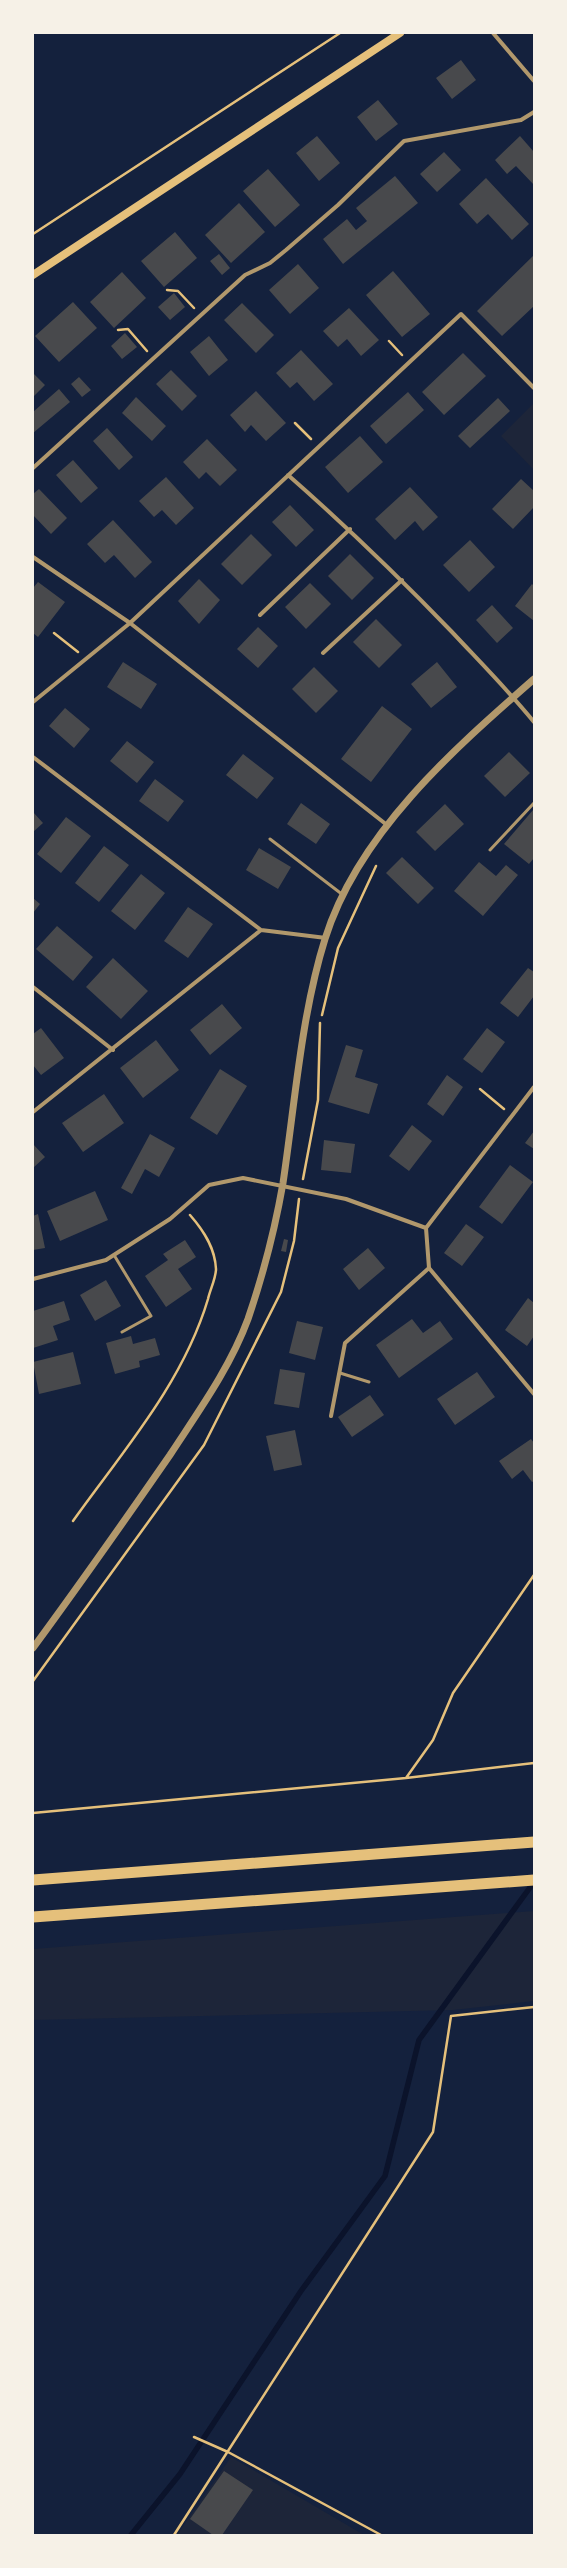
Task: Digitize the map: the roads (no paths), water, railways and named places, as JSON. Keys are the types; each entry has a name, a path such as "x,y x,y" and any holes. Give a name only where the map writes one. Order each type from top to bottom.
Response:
{"highway":[{"path":"33,1880 534,1842"},
{"path":"33,1918 534,1880"}],"main road":[{"path":"33,275 400,33"}],"street":[{"path":"492,33 534,81"},
{"path":"33,468 245,275 270,263 286,250 338,205 404,141 521,120 534,112"},
{"path":"33,702 130,623 461,314 534,388"},
{"path":"288,475 350,529 402,580 514,697 534,722"},
{"path":"260,615 350,529"},
{"path":"33,557 130,623 387,825"},
{"path":"323,653 402,580"},
{"path":"33,1648 105,1550 212,1393 247,1321 270,1245 282,1185 299,1066 326,938 344,896 387,825 446,759 534,679"},
{"path":"33,757 261,930 326,938"},
{"path":"33,1112 113,1050 261,930"},
{"path":"33,987 113,1050"},
{"path":"534,1086 426,1228 430,1268 534,1394"},
{"path":"33,1279 106,1260 170,1219 209,1185 243,1178 346,1199 426,1228"},
{"path":"331,1416 345,1343 430,1268"}],"lane":[{"path":"490,850 534,803"},
{"path":"270,839 344,896"},
{"path":"114,1255 151,1316 122,1332"},
{"path":"340,1373 369,1382"}],"waterway":[{"path":"131,2535 180,2474 301,2291 385,2176 419,2040 534,1882"}]}
